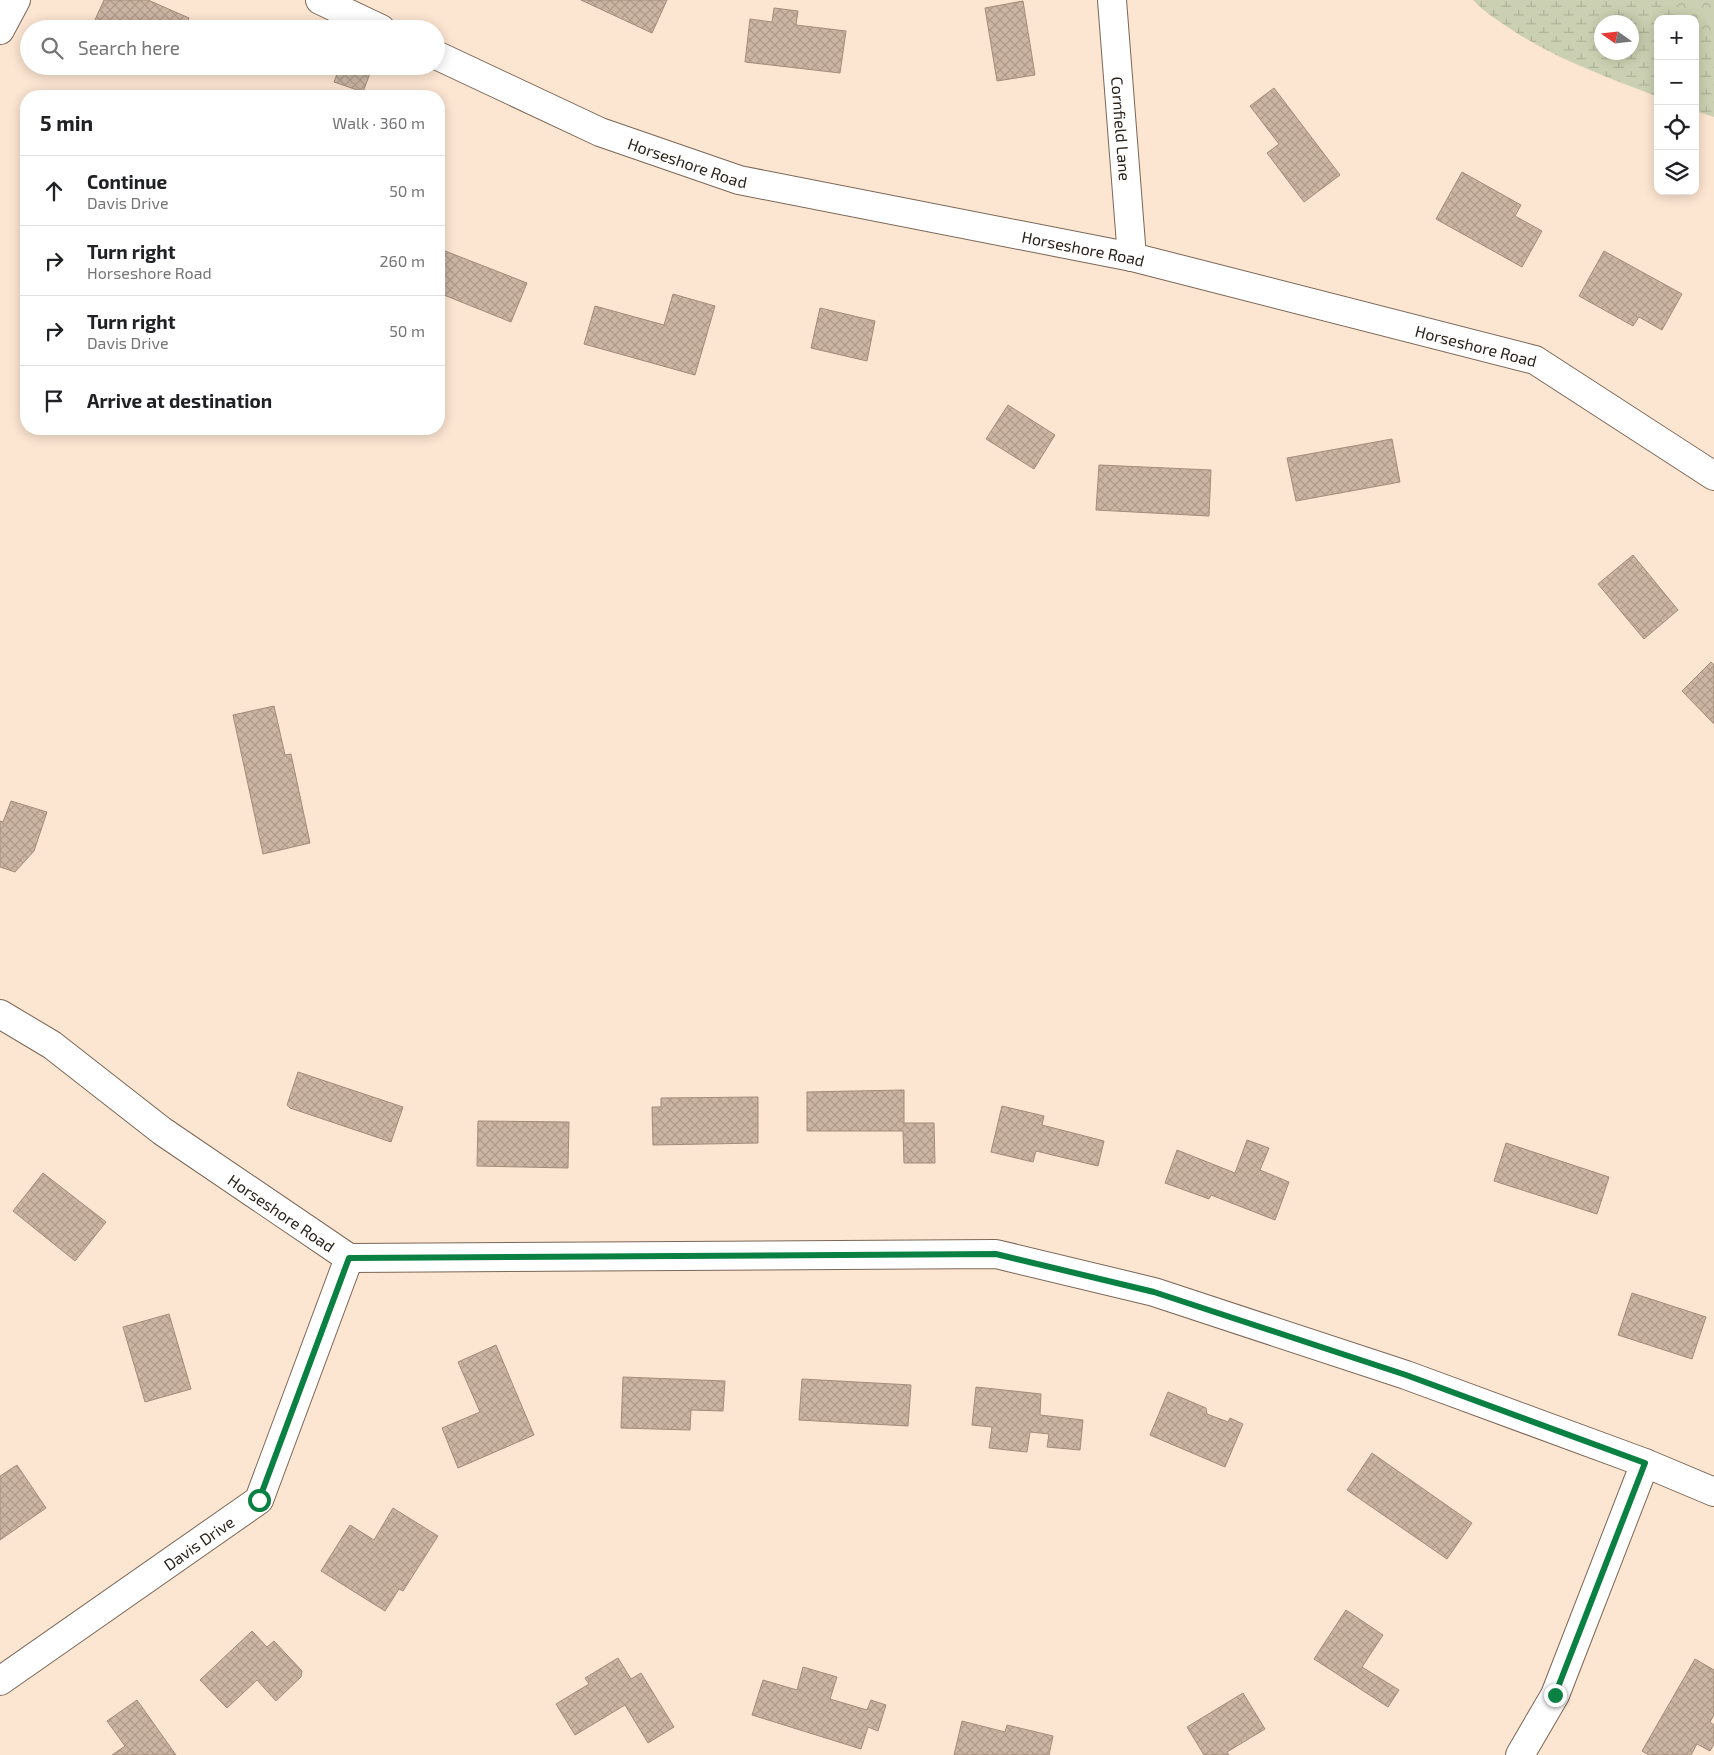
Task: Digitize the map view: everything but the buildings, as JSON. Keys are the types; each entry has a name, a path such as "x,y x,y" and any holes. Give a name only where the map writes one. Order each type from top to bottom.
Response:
{"street":[{"path":"0,30 16,0"},
{"path":"320,0 362,20"},
{"name":"Cornfield Lane","path":"1112,0 1132,257"},
{"name":"Horseshore Road","path":"445,59 600,132 739,180 1132,257 1535,360 1714,476"},
{"name":"Horseshore Road","path":"0,1014 52,1045 162,1132 349,1258 996,1254 1154,1292 1406,1375 1645,1463 1714,1492"},
{"name":"Davis Drive","path":"0,1680 259,1500 349,1258"},
{"path":"1520,1755 1555,1695 1645,1463"}],"green space":[{"path":"1473,0 1714,0 1714,117 1699,112 1699,15 1654,15 1654,95 1563,58 1527,39 1490,15"},
{"path":"1671,0 1714,0 1714,39 1699,26 1699,15 1687,15"}],"route":[{"path":"259,1500 349,1258 996,1254 1154,1292 1406,1375 1645,1463 1555,1695"}]}
